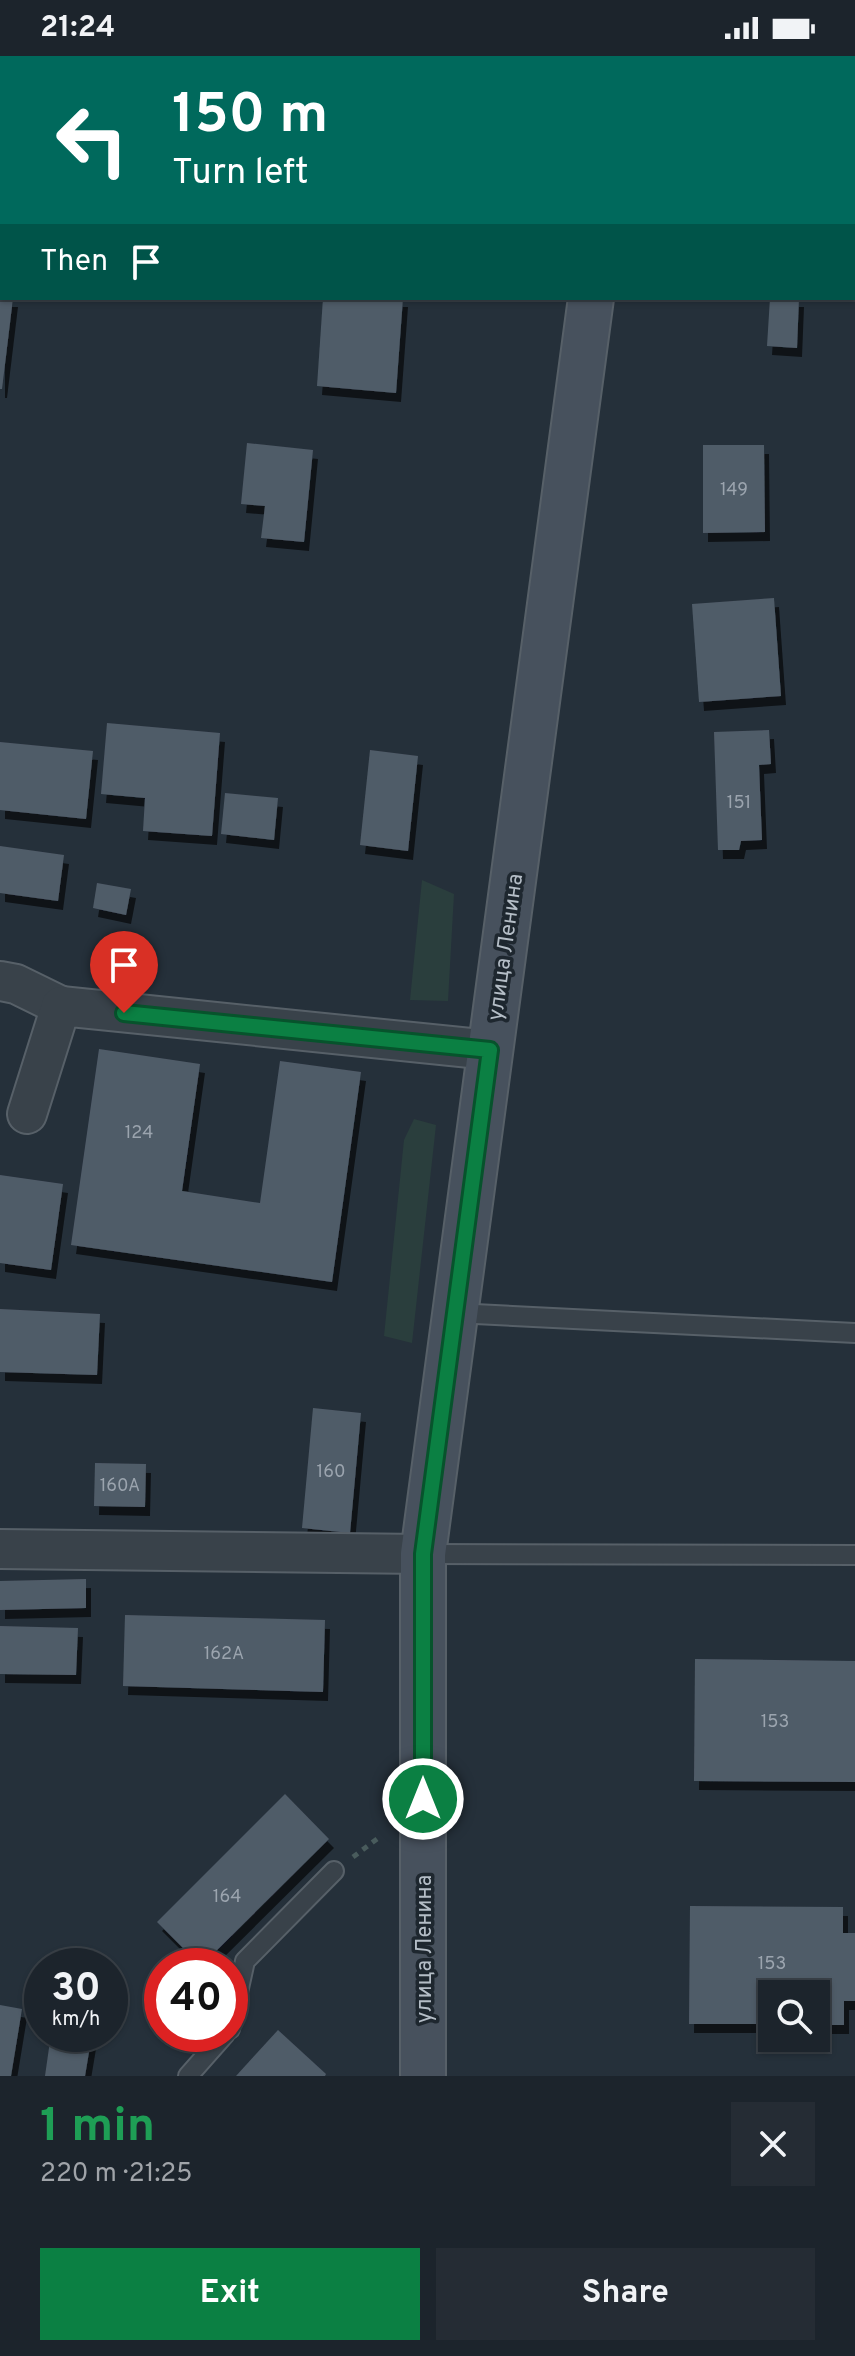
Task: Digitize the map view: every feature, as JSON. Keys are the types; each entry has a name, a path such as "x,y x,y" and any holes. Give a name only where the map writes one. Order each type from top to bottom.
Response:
{"street":[{"name":"улица Ленина","path":"423,2076 423,1554 591,300"},
{"path":"0,981 16,984 61,1006 490,1050"},
{"path":"27,1114 61,1006"},
{"path":"0,1549 423,1554"}],"lane":[{"path":"455,1313 855,1333"},
{"path":"423,1554 855,1555"},
{"path":"248,1958 334,1871"},
{"path":"188,2076 209,2052"}],"path":[{"path":"334,1871 381,1836"}],"green space":[{"path":"422,880 454,894 448,1001 410,1000"},
{"path":"414,1119 436,1125 412,1343 384,1336 404,1140"}],"building":[{"path":"0,300 13,300 2,389"},
{"path":"323,300 403,300 396,393 317,386"},
{"path":"770,300 799,300 797,348 767,346"},
{"path":"247,443 313,450 304,542 261,538 265,506 241,504"},
{"path":"703,445 764,445 765,532 703,533"},
{"path":"774,598 781,696 699,702 692,604"},
{"path":"107,723 220,733 212,836 143,831 145,798 101,794"},
{"path":"769,730 771,764 759,765 762,840 741,841 739,850 718,850 714,732"},
{"path":"0,742 93,751 86,819 0,810"},
{"path":"370,750 418,756 408,851 360,845"},
{"path":"225,793 278,798 274,840 221,834"},
{"path":"0,846 64,855 58,901 0,893"},
{"path":"97,883 131,889 126,915 93,908"},
{"path":"99,1049 200,1064 182,1191 260,1203 280,1061 361,1072 332,1282 71,1245"},
{"path":"0,1175 63,1184 51,1270 0,1263"},
{"path":"0,1309 100,1314 97,1375 0,1372"},
{"path":"313,1408 361,1413 350,1533 302,1528"},
{"path":"95,1463 146,1464 145,1507 94,1506"},
{"path":"86,1579 86,1608 0,1610 0,1581"},
{"path":"125,1615 325,1620 323,1692 123,1686"},
{"path":"0,1626 78,1628 76,1675 0,1674"},
{"path":"695,1659 855,1661 855,1782 694,1781"},
{"path":"285,1794 329,1839 219,1948 183,1948 157,1922"},
{"path":"690,1906 843,1907 843,1933 855,1933 855,2001 844,2001 844,2025 830,2025 830,1980 758,1980 758,2024 689,2024"},
{"path":"0,2005 22,2009 11,2076 0,2076"},
{"path":"278,2030 326,2074 325,2076 236,2076"},
{"path":"48,2052 89,2052 85,2076 45,2076"}],"route":[{"path":"124,1013 490,1050 423,1554 423,1799"}]}
